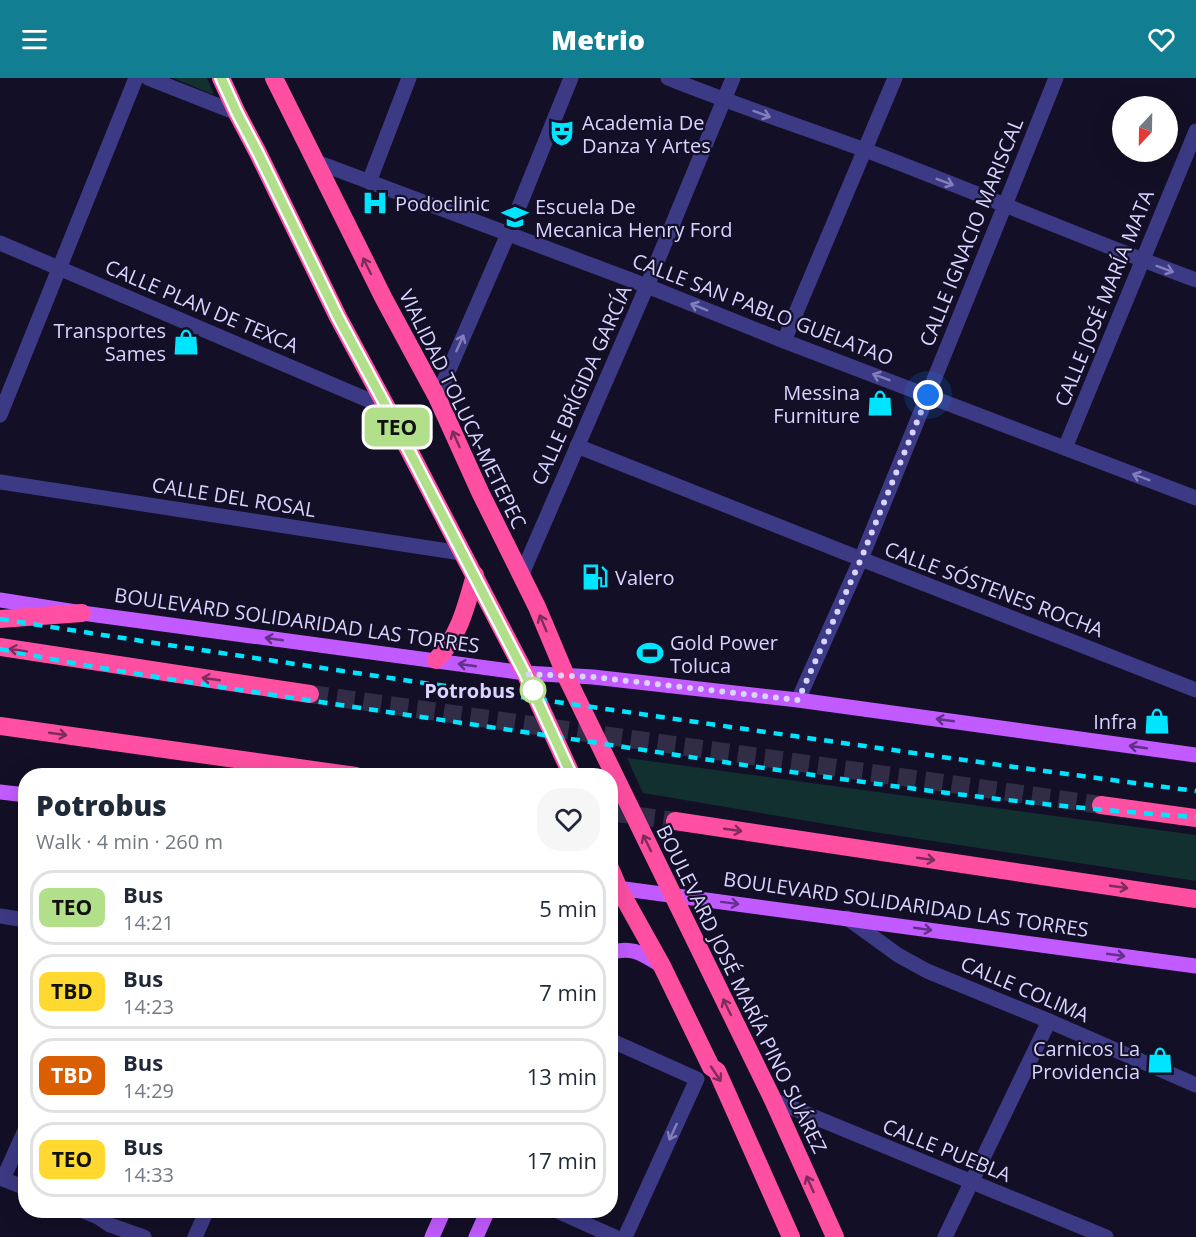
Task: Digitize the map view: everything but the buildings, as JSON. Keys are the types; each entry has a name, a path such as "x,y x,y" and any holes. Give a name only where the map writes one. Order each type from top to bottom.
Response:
{"highway":[{"path":"221,78 338,317 525,674 569,768"},
{"name":"VIALIDAD TOLUCA-METEPEC","path":"274,78 384,299 437,397 608,762"},
{"path":"436,660 447,649 465,613 475,575"},
{"path":"0,620 82,613"},
{"path":"0,647 310,694"},
{"path":"0,726 299,768"},
{"name":"BOULEVARD JOSÉ MARÍA PINO SUÁREZ","path":"608,762 611,768"},
{"name":"BOULEVARD JOSÉ MARÍA PINO SUÁREZ","path":"618,783 773,1100 834,1237"},
{"path":"1101,805 1196,818"},
{"path":"675,821 1196,899"},
{"path":"618,898 662,966 711,1067 717,1071 791,1237"}],"main road":[{"name":"BOULEVARD SOLIDARIDAD LAS TORRES","path":"0,600 525,674 593,677 798,700 1196,755"},
{"path":"0,792 18,794"},
{"name":"BOULEVARD SOLIDARIDAD LAS TORRES","path":"618,890 672,895 1196,966"},
{"path":"618,951 631,950 662,966"},
{"path":"432,1237 440,1218"},
{"path":"476,1237 484,1218"}],"street":[{"path":"0,415 136,78"},
{"path":"148,78 237,113"},
{"path":"369,182 409,78"},
{"path":"437,397 508,234 570,78"},
{"path":"668,78 865,151 1196,280"},
{"name":"CALLE BRÍGIDA GARCÍA","path":"521,576 647,286 733,78"},
{"path":"784,340 895,78"},
{"name":"CALLE IGNACIO MARISCAL","path":"798,700 861,559 1056,78"},
{"name":"CALLE JOSÉ MARÍA MATA","path":"1065,448 1196,131"},
{"name":"CALLE SAN PABLO GUELATAO","path":"314,160 1195,496"},
{"name":"CALLE PLAN DE TEXCA","path":"0,243 387,408"},
{"name":"CALLE SÓSTENES ROCHA","path":"577,446 1196,690"},
{"name":"CALLE DEL ROSAL","path":"0,482 461,553"},
{"path":"0,916 18,919"},
{"name":"CALLE COLIMA","path":"846,918 898,955 927,971 1196,1085"},
{"path":"945,1237 1049,1021"},
{"path":"618,1044 697,1079 625,1237"},
{"name":"CALLE PUEBLA","path":"773,1100 1106,1237"},
{"path":"18,1144 1,1178 18,1185"},
{"path":"100,1218 110,1225 144,1237"},
{"path":"195,1237 203,1218"},
{"path":"573,1218 615,1237"}],"green space":[{"path":"173,78 207,78 214,95"},
{"path":"627,758 1196,835 1196,881 861,830 643,793"}],"tunnel":[{"path":"310,694 1101,805"},
{"path":"618,813 675,821"}],"railway":[{"path":"0,619 904,752 1196,791"},
{"path":"0,649 183,681 797,773 1036,803 1196,817"}],"bus line":[{"name":"TEO","path":"221,78 338,317 525,674 569,768"}],"place":[{"name":"Academia De Danza Y Artes","path":"562,133"},
{"name":"Podoclinic","path":"375,203"},
{"name":"Escuela De Mecanica Henry Ford","path":"515,217"},
{"name":"Transportes Sames","path":"186,342"},
{"name":"Messina Furniture","path":"880,403"},
{"name":"Valero","path":"595,577"},
{"name":"Gold Power Toluca","path":"650,653"},
{"name":"Potrobus","path":"533,690"},
{"name":"Infra","path":"1157,721"},
{"name":"Carnicos La Providencia","path":"1160,1060"}],"route":[{"path":"533,690 525,674 593,677 798,700 861,559 928,395"}]}
